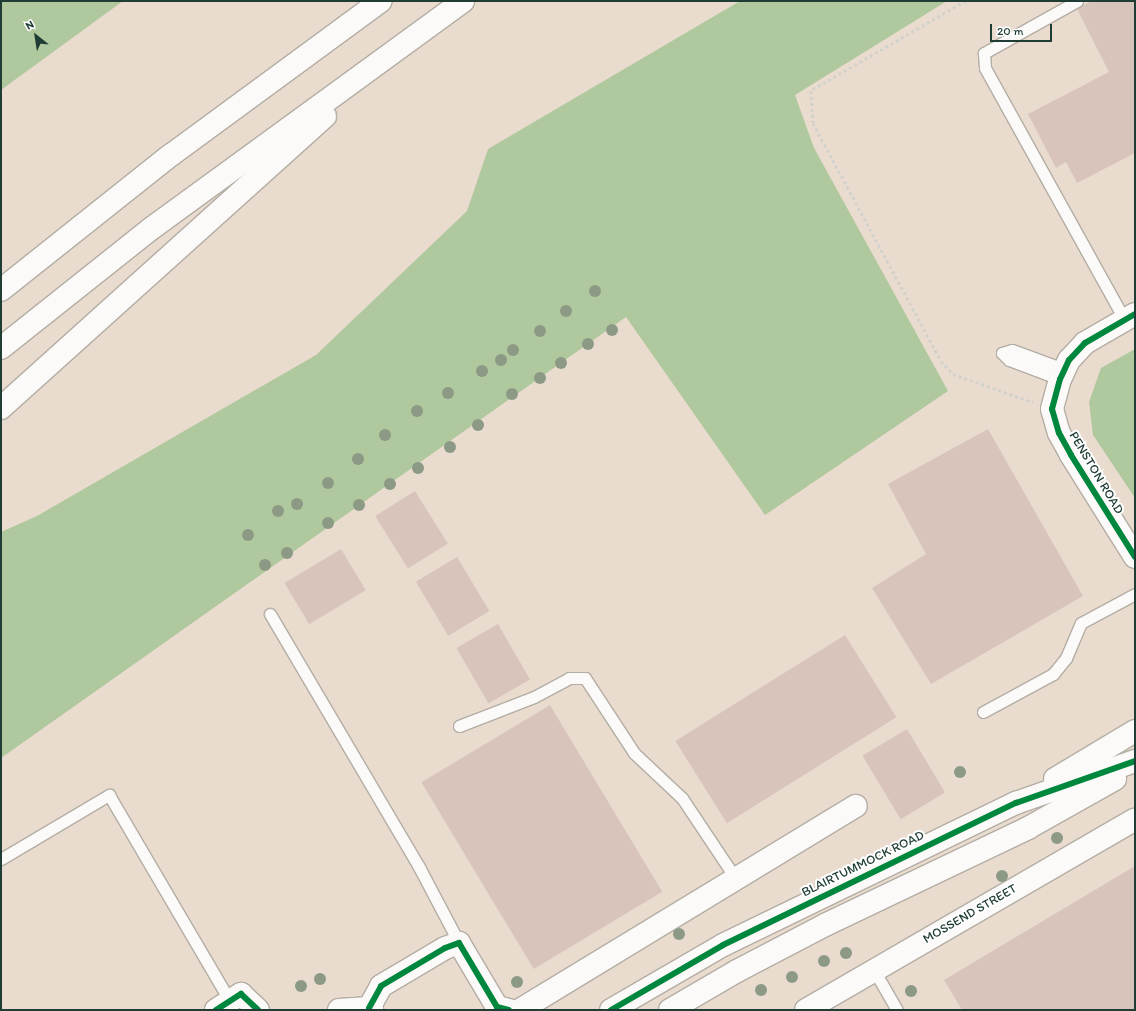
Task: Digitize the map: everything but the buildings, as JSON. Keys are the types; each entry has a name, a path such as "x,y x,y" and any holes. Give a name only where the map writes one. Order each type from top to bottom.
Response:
{"main road":[{"path":"1,290 171,154 381,1"},
{"path":"1,348 152,228 419,31 463,1"},
{"path":"1,408 419,31"},
{"path":"1052,410 1062,374 1085,343 1130,316"},
{"name":"PENSTON ROAD","path":"1052,410 1059,433 1071,455 1135,557"},
{"path":"1016,803 1135,731"},
{"name":"BLAIRTUMMOCK ROAD","path":"611,1010 723,945 1016,803 1135,761"},
{"path":"670,1010 737,971 827,924 1028,828 1135,767"},
{"path":"520,1010 856,806"},
{"name":"MOSSEND STREET","path":"806,1010 1135,819"},
{"path":"339,1010 370,1009 381,986 445,948 459,943 497,1007 509,1010"},
{"path":"223,1005 241,994 258,1010"}],"lane":[{"path":"1077,1 984,53 985,68 1130,316"},
{"path":"983,712 1053,674 1066,658 1082,623 1135,594"},
{"path":"270,614 419,867 459,943"},
{"path":"459,726 534,697 569,678 585,678 634,753 682,798 736,879"},
{"path":"1,859 109,795 223,1005"},
{"path":"874,970 897,1010"}],"path":[{"path":"966,1 811,91 813,123 941,361 953,374 1052,410"}],"green space":[{"path":"1,1 123,1 1,90"},
{"path":"740,1 947,1 795,95 814,148 948,391 765,515 626,317 1,758 1,532 37,516 316,355 467,211 488,149"},
{"path":"1135,349 1135,498 1093,435 1089,402 1101,368"}],"cycle path":[{"path":"1135,314 1085,343 1069,360 1060,379 1052,409 1059,433 1071,455 1135,557"},
{"path":"611,1010 723,945 1016,803 1135,761"},
{"path":"369,1008 381,986 445,948 459,943 497,1007 509,1010"},
{"path":"216,1010 241,994 258,1010"}]}
